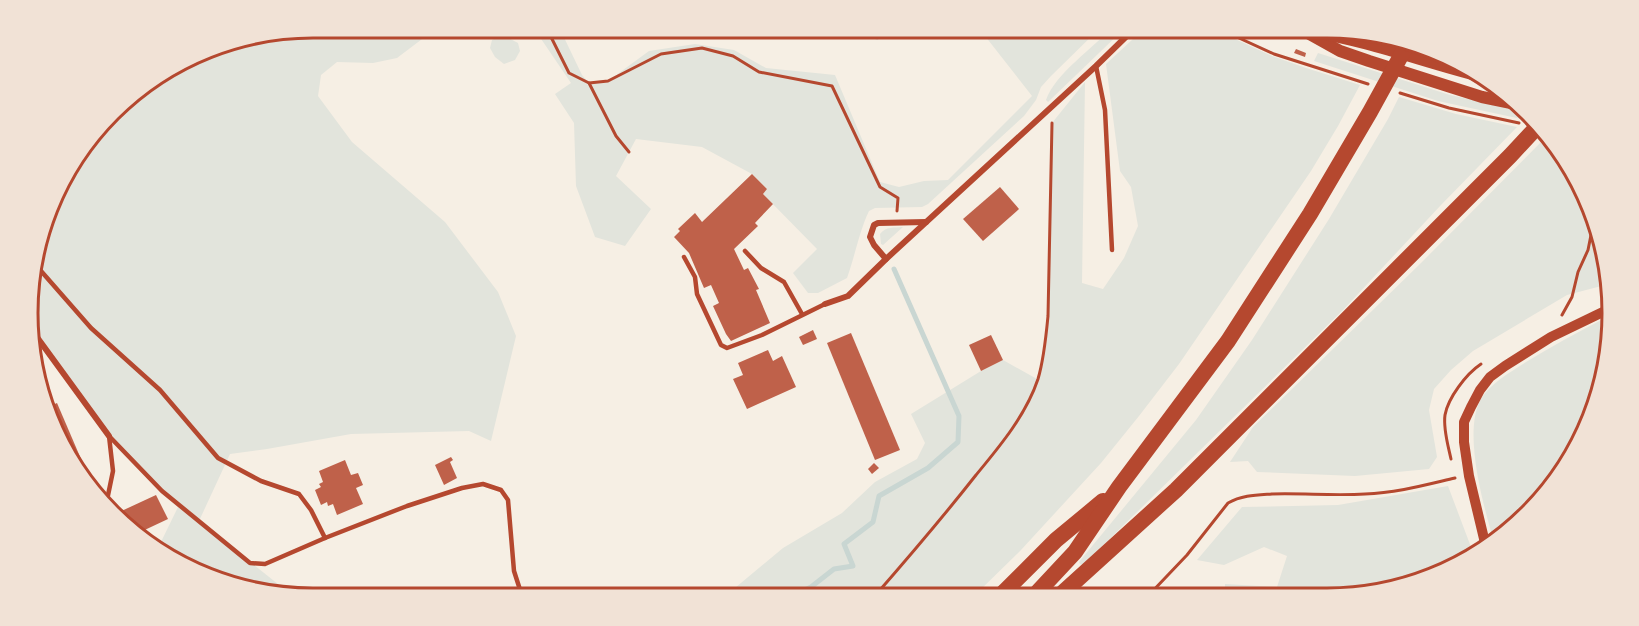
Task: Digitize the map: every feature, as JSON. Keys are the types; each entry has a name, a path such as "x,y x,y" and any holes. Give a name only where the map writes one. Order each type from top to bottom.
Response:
{"highway":[{"path":"1041,588 1075,552 1119,487 1228,341 1310,214 1404,49"},
{"path":"1069,588 1176,490 1533,131"},
{"path":"1008,588 1056,540 1119,487"}],"main road":[{"path":"1318,38 1340,51 1369,61 1482,97 1502,101"},
{"path":"1351,39 1458,71"}],"street":[{"path":"825,304 848,296 1125,38"},
{"path":"886,259 870,237 874,225 926,222"},
{"path":"1484,539 1469,476 1464,441 1464,422 1480,390 1490,377 1551,337 1602,312"},
{"path":"39,340 109,436"}],"lane":[{"path":"1096,66 1105,110 1112,250"},
{"path":"745,250 761,268 784,282 802,314"},
{"path":"684,257 695,278 697,294 721,345 727,348 762,335 825,304"},
{"path":"41,271 91,328 160,390 218,458 261,482 299,494 311,510 325,538"},
{"path":"109,436 162,491 250,563 265,564 407,506 462,488 483,484 501,490 508,500 514,571 520,588"},
{"path":"108,497 113,471 109,436"}],"path":[{"path":"551,38 568,73 589,83 608,81 661,54 702,48 734,56 759,72 832,86 880,187 897,198 897,211"},
{"path":"589,83 616,136 628,152"},
{"path":"881,588 1005,439 1024,410 1038,379 1045,347 1048,316 1052,123"},
{"path":"1570,310 1563,315 1572,297 1591,237"},
{"path":"1453,468 1446,436 1446,415 1461,383 1484,362"},
{"path":"1156,588 1187,555 1228,503 1237,498 1297,493 1364,494 1409,489 1469,476"}],"shaded area":[{"path":"295,38 423,38 397,58 373,63 337,62 321,75 318,96 352,142 445,222 498,292 516,336 491,441 469,431 351,434 230,454 199,521 281,586 224,574 191,560 161,542 179,505 109,436 39,340 38,331 40,277 52,224 74,175 94,145 118,118 145,94 175,74 224,52 259,43"},
{"path":"509,38 518,43 520,51 515,60 504,64 495,57 490,48 492,40"},
{"path":"540,38 564,38 582,75 589,83 608,81 649,51 695,44 734,50 766,68 835,75 880,182 899,187 924,181 948,180 1032,96 987,38 1090,38 1041,87 1036,100 1024,116 928,204 922,207 875,208 869,211 847,278 818,293 808,293 793,273 817,249 763,194 767,189 752,174 702,147 636,139 616,176 651,209 625,246 595,237 576,186 574,123 555,94 571,83"},
{"path":"1101,38 1115,38 1048,102 1046,100 1057,81"},
{"path":"1134,38 1233,38 1272,56 1360,85 1311,171 1179,364 1101,463 1021,550 982,588 735,588 783,548 842,513 875,482 917,459 925,443 911,414 1003,360 1037,379 1045,347 1048,316 1052,123 1085,82 1082,283 1103,289 1124,258 1138,226 1131,187 1120,171 1106,64"},
{"path":"1318,53 1450,95 1511,108 1522,119 1438,101 1314,61"},
{"path":"1399,97 1456,114 1517,127 1343,310 1083,565 1080,564 1079,562 1196,420 1252,340 1329,219"},
{"path":"1542,141 1565,175 1581,208 1592,242 1600,286 1567,295 1473,351 1451,370 1434,389 1429,410 1437,457 1429,469 1355,476 1257,472 1248,461 1230,462 1253,427"},
{"path":"903,227 883,245 881,244 882,231"},
{"path":"1602,320 1596,367 1587,402 1565,451 1533,495 1492,534 1480,490 1474,450 1476,413 1481,399 1495,384 1554,346"},
{"path":"1448,486 1471,547 1415,574 1380,583 1344,588 1225,588 1225,584 1277,587 1287,556 1264,547 1224,565 1197,560 1242,507 1338,505"}],"building":[{"path":"1296,49 1306,53 1305,57 1294,53"},
{"path":"752,174 767,189 763,194 773,204 755,223 758,226 734,249 744,270 748,268 759,289 756,290 770,323 731,341 713,306 719,303 711,285 704,288 689,253 674,237 680,231 678,229 695,213 702,222"},
{"path":"1000,187 1019,209 983,241 963,219"},
{"path":"813,330 817,339 803,345 799,337"},
{"path":"851,333 900,450 875,460 827,343"},
{"path":"991,335 1003,360 981,371 969,345"},
{"path":"768,350 773,361 782,356 796,387 747,409 733,379 743,375 738,363"},
{"path":"57,403 84,466 74,451 53,405"},
{"path":"451,457 453,460 450,462 457,478 444,485 435,465"},
{"path":"345,460 351,475 358,473 363,485 356,488 363,504 337,515 333,504 328,506 327,502 321,505 315,490 321,487 319,484 323,482 319,471"},
{"path":"874,463 879,468 872,474 868,469"},
{"path":"156,495 168,519 143,531 121,511"}],"waterway":[{"path":"809,588 834,569 853,566 844,544 873,522 879,496 928,468 958,442 959,416 894,269"}]}
